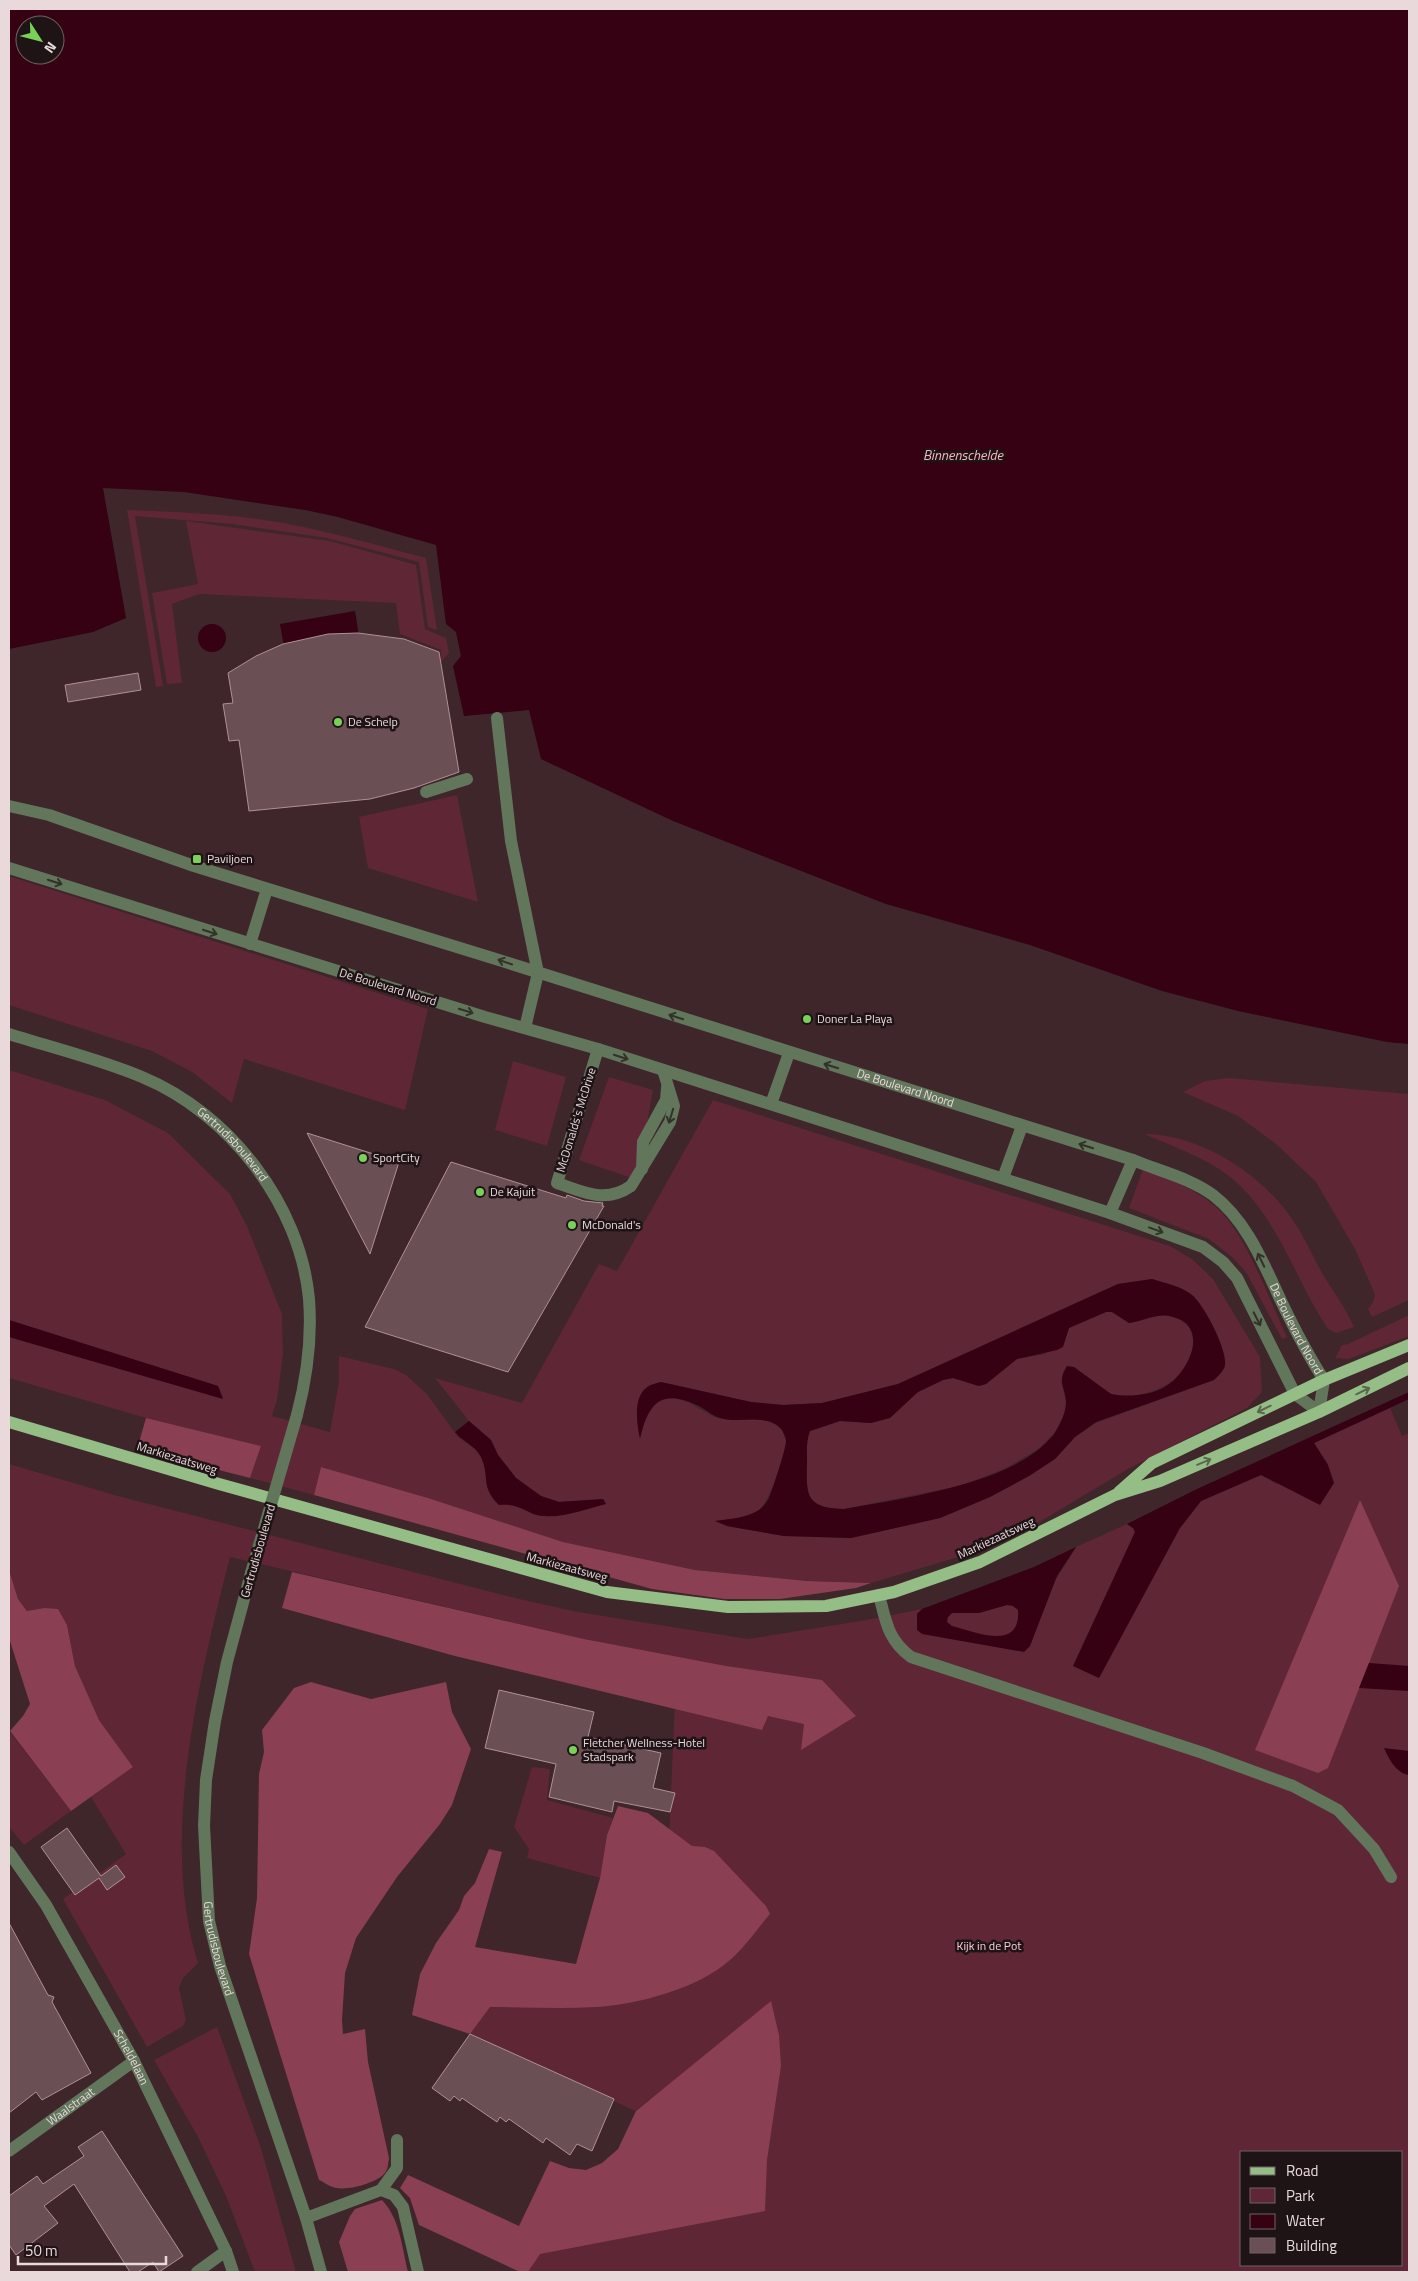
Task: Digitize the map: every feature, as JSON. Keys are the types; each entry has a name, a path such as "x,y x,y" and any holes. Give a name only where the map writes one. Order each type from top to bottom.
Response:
{"main road":[{"name":"Markiezaatsweg","path":"1115,1495 1152,1463 1324,1380 1409,1345"},
{"name":"Markiezaatsweg","path":"9,1422 219,1484 607,1592 728,1606 826,1606 894,1592 980,1562 1115,1495 1160,1481 1319,1412 1409,1368"}],"street":[{"path":"497,718 511,841 538,973 525,1028"},
{"path":"426,792 467,779"},
{"name":"De Boulevard Noord","path":"9,806 49,816 194,866 1133,1160 1198,1186 1214,1196 1230,1211 1254,1245 1298,1337 1324,1380 1319,1412 1295,1394 1237,1278 1223,1262 1203,1247 1110,1213 598,1049 250,944 9,868"},
{"path":"250,944 267,889"},
{"name":"Gertrudisboulevard","path":"9,1034 142,1077 183,1099 228,1134 260,1172 284,1213 301,1262 308,1298 308,1360 297,1415 227,1662 206,1780 204,1826 209,1921 220,1966 306,2218 321,2272"},
{"name":"McDonalds's McDrive","path":"598,1049 557,1183 598,1196 623,1193 631,1186 670,1122 674,1106 662,1070"},
{"path":"771,1104 788,1053"},
{"path":"1003,1178 1022,1126"},
{"path":"1110,1213 1133,1160"},
{"path":"879,1595 887,1629 897,1647 911,1658 1203,1753 1292,1786 1338,1810 1374,1848 1391,1877"},
{"name":"Scheldelaan","path":"9,1852 46,1905 134,2061 226,2251 233,2272"},
{"name":"Waalstraat","path":"9,2151 134,2061"},
{"path":"306,2218 381,2190 397,2168 397,2140"},
{"path":"381,2190 394,2195 403,2207 418,2272"},
{"path":"197,2272 226,2251"}],"green space":[{"path":"127,510 208,514 289,524 426,558 437,630 428,627 419,562 327,538 233,524 135,516 163,686 156,687"},
{"path":"186,521 330,541 416,565 425,629 446,638 449,653 441,662 441,650 400,634 396,603 199,594 172,604 182,683 167,684 152,593 198,584"},
{"path":"457,795 478,902 368,868 359,817"},
{"path":"9,876 428,1009 405,1110 244,1059 232,1103 192,1072 152,1051 9,1005"},
{"path":"513,1061 566,1077 547,1146 495,1130"},
{"path":"9,1070 105,1100 168,1133 230,1194 247,1226 282,1314 283,1354 277,1400 272,1416 330,1432 339,1382 339,1356 394,1369 406,1375 427,1394 458,1437 475,1449 481,1457 499,1504 512,1504 542,1516 606,1504 603,1499 559,1502 541,1496 516,1478 498,1455 491,1440 469,1421 435,1378 522,1403 599,1264 617,1271 713,1100 1170,1246 1192,1259 1213,1279 1260,1357 1262,1392 1247,1408 1128,1469 1021,1533 985,1549 871,1583 807,1581 695,1570 563,1542 428,1498 321,1467 314,1495 250,1478 261,1446 146,1418 9,1378 9,1337 223,1398 218,1386 9,1320","holes":["1152,1279 1188,1292 1203,1308 1219,1339 1225,1358 1225,1365 1219,1375 1214,1380 1096,1423 1075,1437 1055,1459 1029,1476 990,1497 940,1518 851,1538 784,1536 727,1526 717,1521 740,1518 756,1512 764,1505 783,1457 786,1439 781,1429 766,1421 715,1417 683,1400 669,1398 652,1406 646,1416 640,1437 644,1391 648,1386 661,1382 751,1402 783,1405 822,1403 898,1384 1118,1284"]},
{"path":"609,1077 653,1090 642,1151 631,1178 579,1160"},
{"path":"1229,1078 1409,1094 1409,1300 1372,1317 1368,1309 1375,1295 1355,1249 1316,1182 1276,1144 1238,1116 1183,1092 1205,1081"},
{"path":"1144,1134 1185,1140 1205,1148 1224,1157 1259,1182 1293,1220 1354,1327 1336,1333 1328,1329 1273,1228 1246,1191 1219,1169 1199,1158"},
{"path":"1143,1169 1189,1189 1215,1206 1226,1217 1237,1232 1256,1267 1287,1337 1282,1339 1246,1272 1232,1257 1209,1239 1129,1208"},
{"path":"1106,1312 1112,1312 1129,1323 1161,1316 1181,1320 1187,1325 1193,1339 1191,1355 1184,1370 1178,1377 1161,1388 1140,1395 1120,1396 1102,1389 1074,1367 1061,1381 1066,1401 1065,1413 1054,1434 1037,1450 1004,1469 960,1486 844,1509 822,1506 815,1503 811,1498 807,1484 807,1446 810,1431 840,1421 871,1423 918,1392 943,1380 953,1378 978,1386 986,1384 1017,1359 1045,1354 1066,1335 1069,1328"},
{"path":"1409,1315 1409,1336 1349,1359 1335,1358 1342,1345 1348,1344"},
{"name":"Kijk in de Pot","path":"1390,1408 1402,1436 1409,1433 1409,2272 528,2272 534,2263 527,2259 660,2103 650,2099 635,2111 470,2034 480,2020 463,2012 610,1969 668,1862 676,1678 648,1652 584,1639 230,1557 206,1655 188,1759 183,1812 182,1864 187,1915 198,1963 183,1978 179,1988 186,2020 183,2026 147,2047 63,1899 126,1854 91,1797 133,1767 99,1720 75,1666 67,1625 44,1608 27,1611 18,1599 9,1570 9,1464 118,1496 515,1598 578,1612 748,1639 922,1609 917,1614 948,1617 952,1613 973,1613 1056,1579 1076,1547 1127,1524 1135,1532 1128,1549 1181,1527 1201,1501 1261,1475 1276,1484 1328,1464 1314,1443"},
{"path":"9,1731 71,1811 24,1845 9,1827"},
{"path":"532,1767 550,1769 547,1800 613,1818 607,1835 600,1878 527,1858 529,1849 514,1827"},
{"path":"217,2027 261,2148 296,2272 255,2272 226,2196 198,2137 154,2060"}],"shaded area":[{"path":"146,1418 261,1446 250,1478 137,1449"},
{"path":"321,1467 428,1498 563,1542 695,1570 807,1581 871,1583 856,1588 780,1599 724,1599 652,1589 314,1495"},
{"path":"1360,1500 1399,1586 1328,1768 1318,1773 1255,1750"},
{"path":"9,1570 18,1599 27,1611 44,1608 58,1609 67,1625 75,1666 99,1720 133,1767 71,1811 10,1731 23,1716 30,1704 9,1638"},
{"path":"292,1572 584,1639 726,1666 822,1680 856,1716 801,1750 804,1724 768,1716 762,1730 455,1656 282,1608"},
{"path":"311,1682 371,1699 446,1682 452,1712 471,1749 452,1805 440,1824 397,1877 356,1938 345,1973 343,2034 365,2029 368,2062 389,2158 387,2170 381,2177 368,2183 345,2188 331,2186 319,2180 249,1954 257,1898 259,1774 264,1752 262,1730 294,1688"},
{"path":"618,1806 648,1813 692,1846 705,1847 714,1851 766,1906 770,1914 746,1944 730,1960 702,1979 667,1993 630,2003 583,2008 490,2007 470,2034 412,2015 420,1974 436,1943 459,1910 464,1896 475,1883 489,1849 502,1852 475,1947 576,1964 600,1878 607,1835"},
{"path":"771,2001 779,2035 781,2066 767,2160 765,2211 540,2254 528,2272 520,2272 419,2225 410,2198 400,2188 408,2175 519,2226 550,2161 569,2168 586,2170 602,2163 618,2149 636,2111"},
{"path":"382,2200 397,2225 408,2272 348,2272 339,2242 350,2216 355,2209"}],"water":[{"name":"Binnenschelde","path":"9,9 1409,9 1409,1044 1387,1042 1238,1011 1162,991 1030,945 886,904 673,821 541,759 529,710 464,716 453,666 461,656 456,632 446,624 436,545 338,517 305,510 184,492 103,488 126,618 93,632 9,649"},
{"path":"355,611 360,643 285,653 280,624"},
{"path":"212,624 222,628 226,638 222,648 212,652 202,648 198,638 202,628"},
{"path":"1152,1279 1178,1287 1192,1295 1203,1308 1219,1338 1225,1358 1225,1365 1222,1371 1214,1380 1096,1422 1075,1437 1055,1459 1029,1476 990,1497 940,1518 851,1538 784,1536 727,1526 715,1521 749,1515 759,1510 768,1500 786,1444 782,1430 770,1422 762,1420 720,1418 697,1405 674,1398 665,1399 652,1408 643,1427 640,1439 637,1418 638,1403 644,1390 653,1384 661,1382 751,1402 783,1405 822,1403 898,1384 1118,1284","holes":["1106,1312 1112,1312 1129,1323 1161,1316 1173,1317 1185,1322 1191,1331 1193,1341 1192,1352 1187,1363 1172,1382 1157,1391 1144,1394 1131,1396 1111,1394 1074,1367 1067,1366 1062,1376 1066,1406 1058,1427 1054,1434 1036,1451 1013,1465 986,1477 957,1486 926,1494 844,1509 822,1506 815,1503 811,1498 807,1484 807,1446 810,1431 840,1421 871,1423 890,1418 918,1392 943,1380 953,1378 979,1386 986,1384 1017,1359 1063,1347 1069,1328"]},
{"path":"9,1320 218,1386 223,1399 9,1337"},
{"path":"1409,1392 1409,1399 1314,1443 1328,1465 1334,1483 1320,1505 1261,1475 1201,1501 1180,1528 1099,1678 1073,1666 1135,1532 1127,1524 1197,1489"},
{"path":"469,1421 491,1440 498,1455 516,1478 541,1496 559,1502 603,1499 606,1504 559,1516 538,1515 519,1507 499,1505 489,1493 484,1464 479,1453 455,1432"},
{"path":"1076,1547 1057,1576 1030,1646 1024,1652 922,1634 917,1630 917,1614 922,1609 1034,1567","holes":["1007,1605 1013,1606 1018,1610 1017,1623 1012,1631 1005,1635 984,1635 952,1626 947,1622 948,1617 952,1613 979,1613"]},
{"path":"1369,1663 1409,1666 1409,1691 1359,1688"},
{"path":"1384,1748 1409,1751 1409,1775 1404,1774 1397,1768"}],"building":[{"name":"De Schelp","path":"358,633 404,639 439,652 459,772 414,788 370,799 249,811 239,740 229,741 223,704 233,703 228,673 256,656 283,644 328,634"},
{"path":"138,673 141,690 68,702 65,685"},
{"path":"307,1133 399,1162 370,1254"},
{"path":"451,1162 566,1198 567,1195 584,1201 603,1203 602,1206 604,1206 508,1372 365,1327"},
{"name":"Fletcher Wellness-Hotel Stadspark","path":"499,1690 594,1712 588,1737 661,1753 653,1788 675,1793 670,1812 614,1801 612,1812 549,1797 556,1764 485,1748"},
{"path":"67,1828 101,1876 116,1865 125,1877 107,1890 99,1878 75,1895 41,1847"},
{"path":"9,1923 48,1995 54,1997 52,2002 91,2073 42,2100 36,2092 9,2113"},
{"path":"470,2034 614,2099 592,2151 577,2144 570,2155 546,2138 543,2143 509,2119 506,2122 500,2117 497,2122 462,2098 460,2101 454,2096 450,2101 432,2088"},
{"path":"102,2131 183,2256 159,2272 153,2262 138,2272 130,2272 74,2184 44,2206 58,2223 16,2255 9,2245 9,2196 37,2176 43,2184 84,2156 78,2147"}],"place":[{"name":"De Schelp","path":"338,722"},
{"name":"Paviljoen","path":"197,859"},
{"name":"Doner La Playa","path":"807,1019"},
{"name":"SportCity","path":"363,1158"},
{"name":"De Kajuit","path":"480,1192"},
{"name":"McDonald's","path":"572,1225"},
{"name":"Fletcher Wellness-Hotel Stadspark","path":"573,1750"}]}
